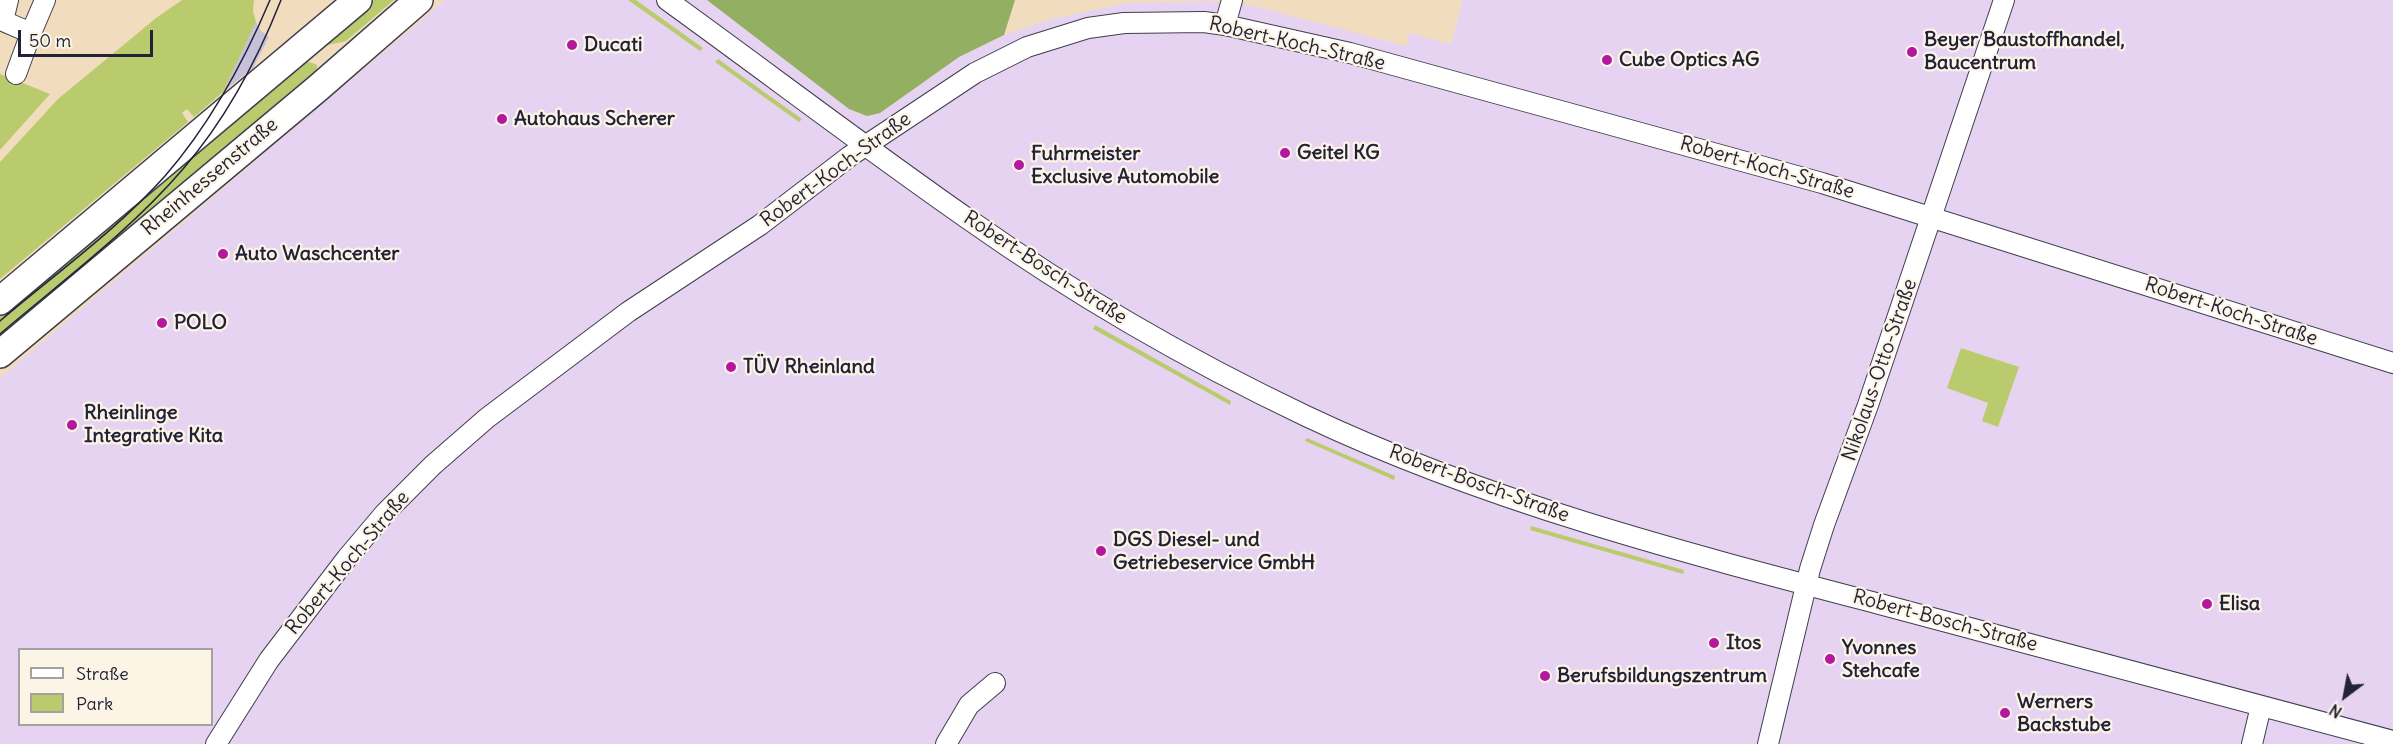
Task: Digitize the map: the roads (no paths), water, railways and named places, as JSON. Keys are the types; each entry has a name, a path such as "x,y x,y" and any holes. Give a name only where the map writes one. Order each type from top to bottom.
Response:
{"main road":[{"name":"Rheinhessenstraße","path":"0,301 358,0"},
{"name":"Rheinhessenstraße","path":"0,354 420,0"}],"street":[{"path":"8,0 3,21 31,33"},
{"path":"16,74 45,0"},
{"name":"Robert-Bosch-Straße","path":"667,0 970,221 1066,284 1203,364 1307,417 1455,478 1698,555 2393,741"},
{"path":"1225,25 1232,0"},
{"name":"Nikolaus-Otto-Straße","path":"1768,744 1824,525 1857,438 2004,0"},
{"name":"Robert-Koch-Straße","path":"216,744 269,660 347,558 385,513 460,440 628,312 760,225 867,146 975,73 1037,44 1088,28 1124,23 1170,21 1225,25 1350,53 1811,180 2393,363"},
{"path":"946,744 969,705 996,683"},
{"path":"2252,744 2261,706"}],"tram line":[{"path":"0,321 127,215 182,156 225,92 270,0"},
{"path":"0,334 141,213 199,150 239,89 262,45 281,0"}],"place":[{"name":"Ducati","path":"572,45"},
{"name":"Beyer Baustoffhandel, Baucentrum","path":"1912,52"},
{"name":"Cube Optics AG","path":"1607,60"},
{"name":"Autohaus Scherer","path":"502,119"},
{"name":"Geitel KG","path":"1285,153"},
{"name":"Fuhrmeister Exclusive Automobile","path":"1019,165"},
{"name":"Auto Waschcenter","path":"223,254"},
{"name":"POLO","path":"162,323"},
{"name":"TÜV Rheinland","path":"731,367"},
{"name":"Rheinlinge Integrative Kita","path":"72,425"},
{"name":"DGS Diesel- und Getriebeservice GmbH","path":"1101,551"},
{"name":"Elisa","path":"2207,604"},
{"name":"Itos","path":"1714,643"},
{"name":"Yvonnes Stehcafe","path":"1830,659"},
{"name":"Berufsbildungszentrum","path":"1545,676"},
{"name":"Werners Backstube","path":"2005,713"}]}
